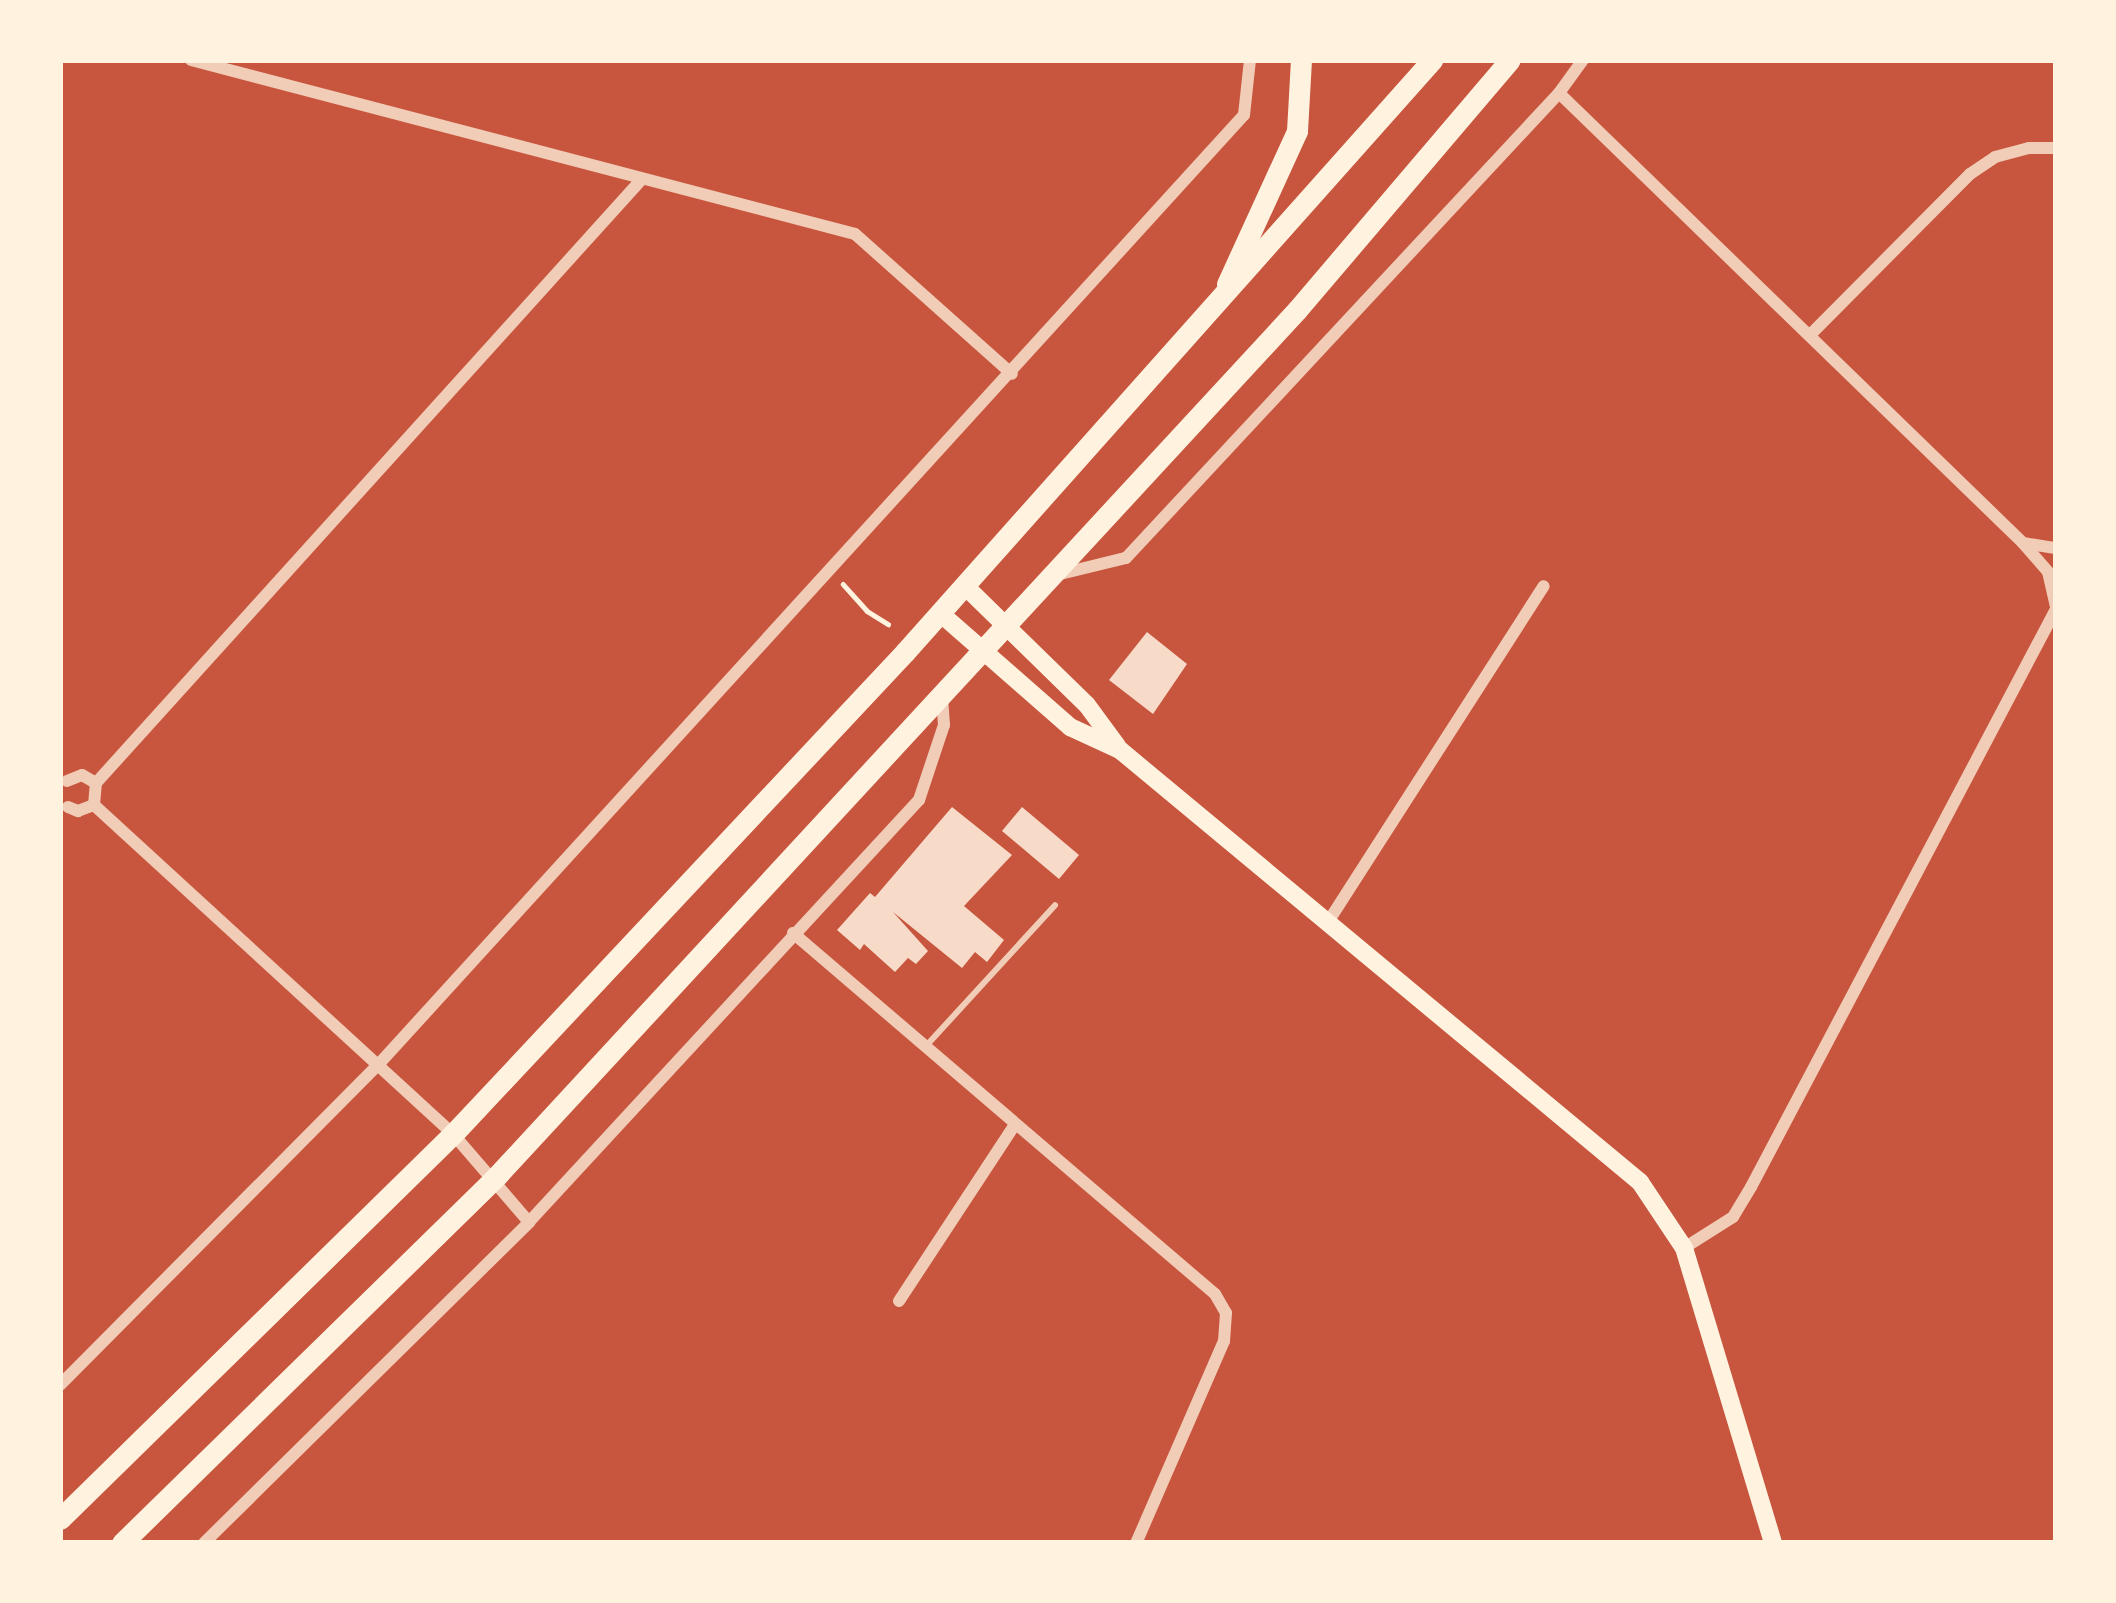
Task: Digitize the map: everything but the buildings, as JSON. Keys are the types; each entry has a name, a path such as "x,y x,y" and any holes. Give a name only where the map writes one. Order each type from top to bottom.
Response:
{"main road":[{"path":"1221,296 1297,131 1301,60"},
{"path":"60,1519 453,1134 940,614 1432,60"},
{"path":"122,1543 494,1179 1297,310 1502,63"},
{"path":"965,586 1087,705 1120,750 1640,1182 1684,1248 1773,1543"},
{"path":"940,614 1070,727 1120,750"}],"street":[{"path":"191,60 855,234 1012,374"},
{"path":"60,1385 378,1065 1012,374 1244,115 1250,60"},
{"path":"1051,576 1126,558 1559,93 1583,60"},
{"path":"1559,93 2023,543 2048,572 2056,609 1733,1217 1684,1248"},
{"path":"1810,335 1970,174 1994,157 2029,148 2056,148"},
{"path":"94,805 96,783 641,180"},
{"path":"2023,543 2056,548"},
{"path":"1328,922 1544,586"},
{"path":"205,1543 529,1222 919,800 944,725 942,694"},
{"path":"94,805 84,811 64,811 63,777 82,775 96,783"},
{"path":"94,805 453,1134 529,1222"},
{"path":"793,933 1215,1294 1226,1313 1224,1341 1136,1543"},
{"path":"899,1301 1014,1126"}],"lane":[{"path":"926,1046 1055,905"}],"path":[{"path":"831,571 851,597 888,624"}]}
